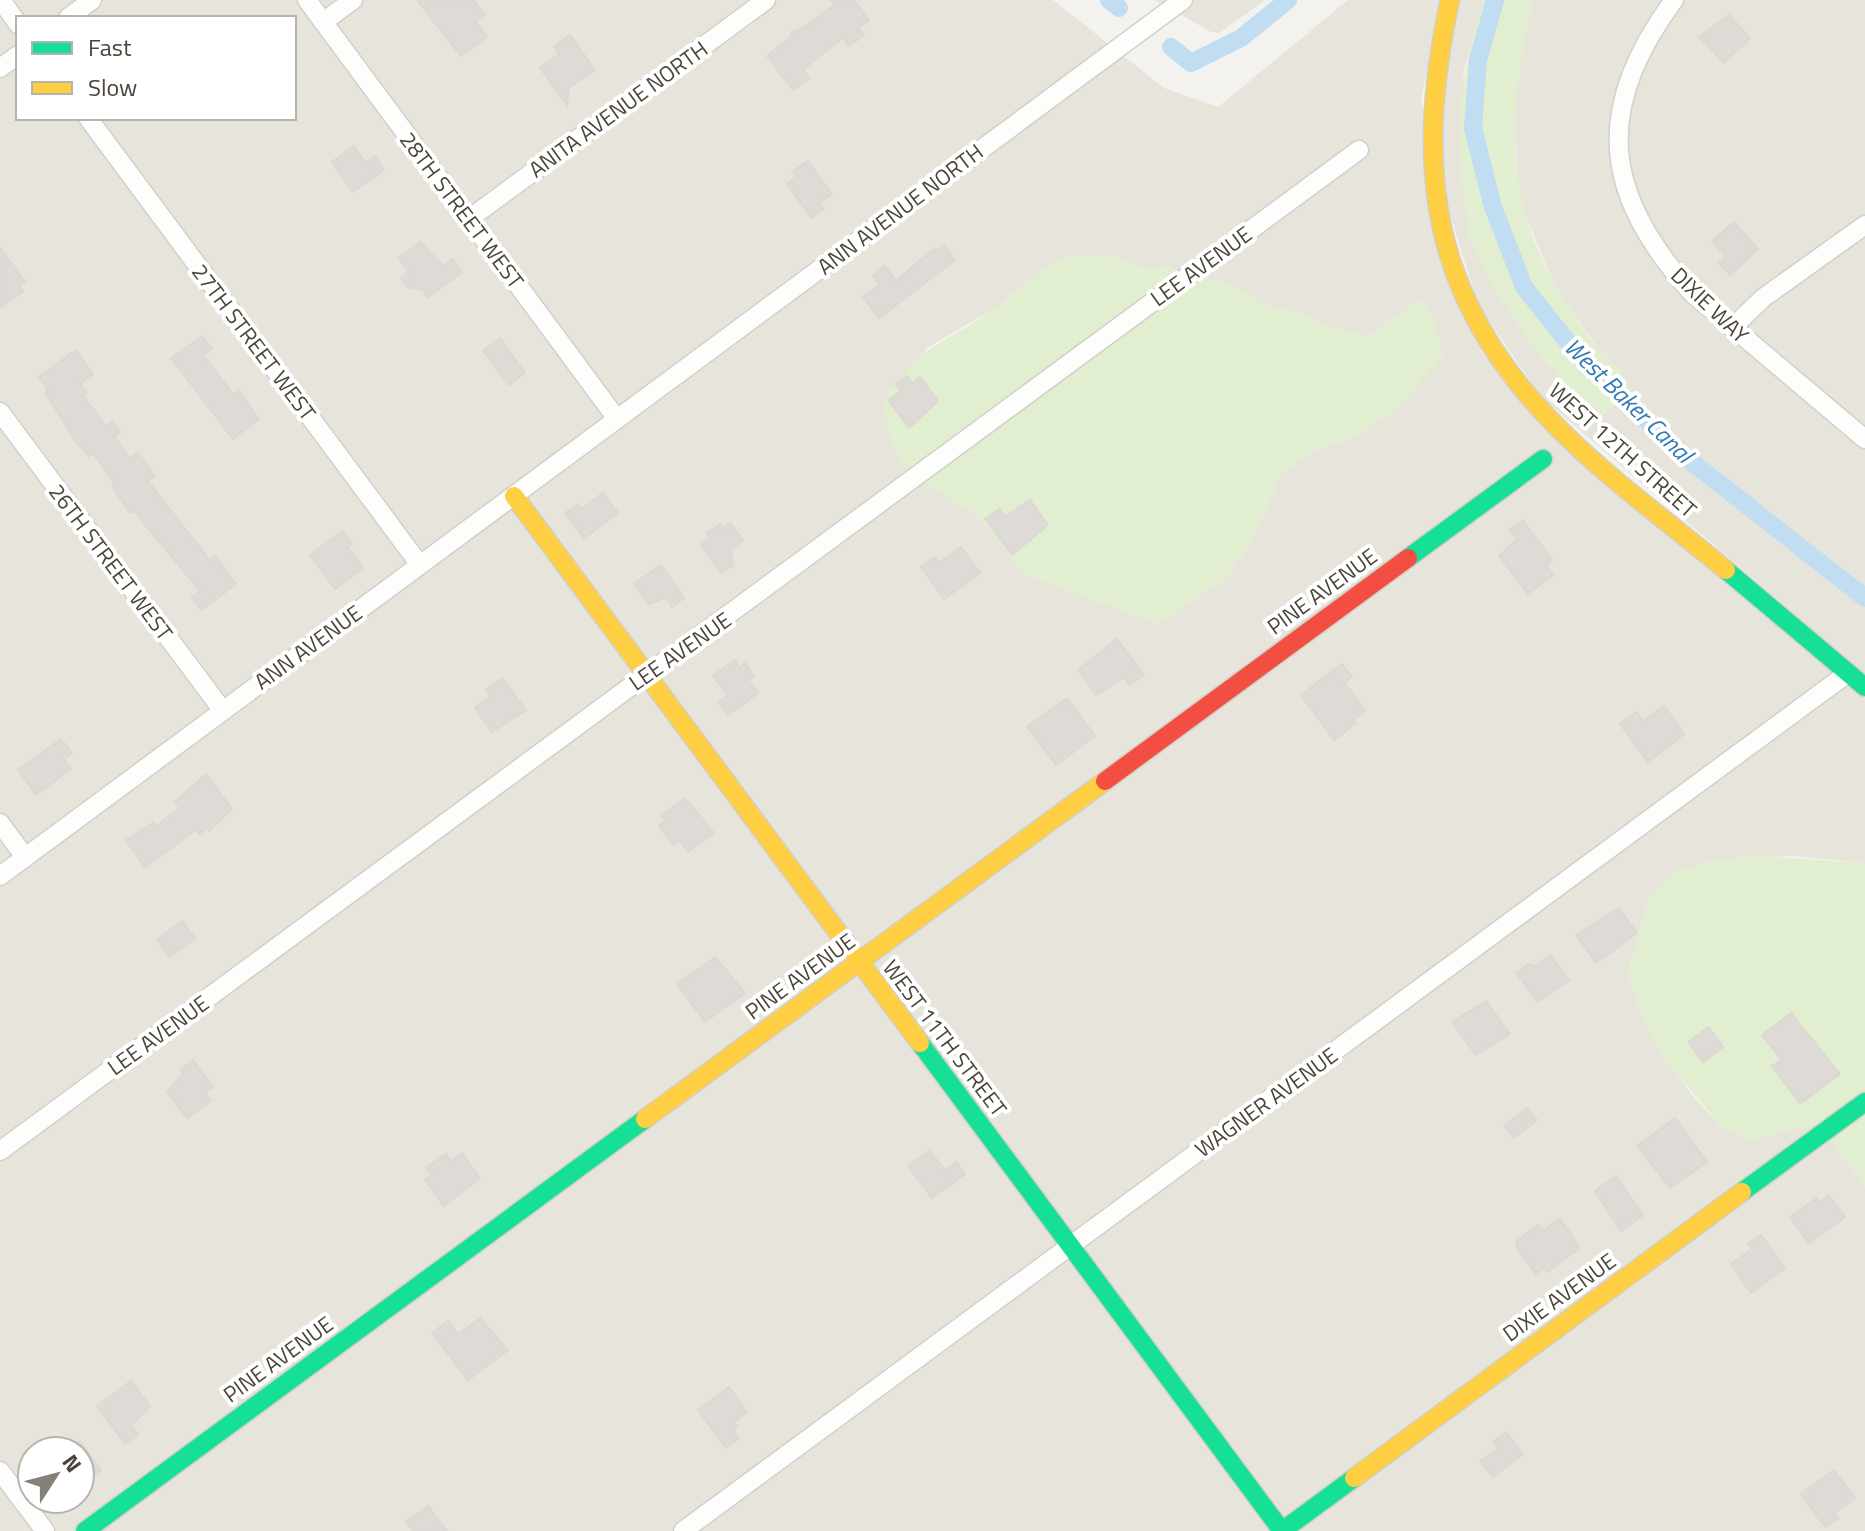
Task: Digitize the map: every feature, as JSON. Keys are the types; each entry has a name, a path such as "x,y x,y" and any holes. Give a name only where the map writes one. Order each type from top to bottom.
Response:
{"street":[{"path":"1,0 16,21"},
{"path":"71,16 92,0"},
{"name":"28TH STREET WEST","path":"307,0 617,419"},
{"path":"323,22 353,0"},
{"name":"ANITA AVENUE NORTH","path":"469,219 766,0"},
{"name":"ANN AVENUE NORTH","path":"617,419 1183,0"},
{"name":"WEST 12TH STREET","path":"1450,0 1433,79 1430,161 1444,240 1470,309 1490,347 1518,386 1560,430 1865,687"},
{"name":"DIXIE WAY","path":"1674,0 1637,55 1626,83 1621,110 1619,162 1628,196 1643,229 1673,272 1732,328 1865,439"},
{"name":"27TH STREET WEST","path":"89,120 420,565"},
{"name":"LEE AVENUE","path":"0,1151 457,816 645,673 750,602 1359,150"},
{"path":"1732,328 1763,298 1865,225"},
{"name":"26TH STREET WEST","path":"0,412 223,711"},
{"name":"ANN AVENUE","path":"0,876 617,419"},
{"name":"PINE AVENUE","path":"85,1531 1543,459"},
{"name":"WEST 11TH STREET","path":"514,496 1282,1531"},
{"name":"WAGNER AVENUE","path":"683,1531 1848,673"},
{"path":"0,823 25,857"},
{"name":"DIXIE AVENUE","path":"1282,1531 1865,1102"},
{"path":"0,1471 45,1531"}],"shaded area":[{"path":"0,0 1053,0 1164,88 1218,107 1348,0 1441,0 1421,100 1482,352 1865,699 1865,863 1792,856 1714,860 1648,898 1628,975 1653,1041 1695,1099 1723,1127 1779,1132 1801,1127 1823,1130 1865,1186 1865,1531 0,1531","holes":["1106,255 1147,269 1164,266 1227,284 1246,292 1259,304 1292,311 1329,327 1368,337 1422,299 1443,357 1355,436 1316,450 1282,472 1250,545 1225,578 1158,623 1026,575 973,512 952,498 925,349 997,307 1030,279 1064,257"]},
{"path":"1155,0 1265,0 1219,33 1211,32"},
{"path":"1460,0 1485,0 1463,72 1512,317 1546,362 1581,399 1605,413 1625,394 1619,369 1598,349 1556,289 1519,200 1514,117 1519,59 1532,0 1865,0 1865,674 1542,398 1478,305 1445,198 1440,99"}],"green space":[{"path":"1485,0 1532,0 1515,120 1520,193 1545,267 1590,340 1627,381 1629,387 1605,414 1562,379 1527,337 1488,279 1470,235 1461,162 1460,115 1471,46"},
{"path":"1106,255 1147,269 1164,266 1227,284 1246,292 1259,304 1292,311 1329,327 1368,337 1422,299 1433,318 1443,357 1392,412 1355,436 1316,450 1282,472 1250,545 1225,578 1158,623 1025,575 973,512 914,478 893,450 883,404 908,368 921,356 980,319 1045,267 1067,257"},
{"path":"1753,856 1865,863 1865,1186 1823,1130 1801,1127 1750,1140 1723,1127 1669,1066 1653,1041 1628,975 1648,898 1675,871 1714,860"}],"building":[{"path":"417,0 473,0 485,15 476,22 487,37 461,56"},
{"path":"831,0 854,0 869,20 858,28 864,35 849,46 843,38 821,55 803,70 809,78 793,90 767,56 791,37 792,32 802,29 834,5"},
{"path":"1729,15 1750,38 1724,63 1699,37"},
{"path":"570,35 595,70 569,88 567,105 540,68 559,54 554,46"},
{"path":"354,146 366,163 375,156 384,170 353,192 332,162"},
{"path":"808,161 832,194 820,202 824,209 811,218 787,184 796,177 792,172"},
{"path":"1734,222 1758,249 1730,275 1719,263 1726,256 1712,241"},
{"path":"420,242 443,266 453,259 462,272 428,297 423,290 407,287 401,278 409,272 399,258"},
{"path":"944,245 955,260 879,318 863,297 879,285 873,276 885,266 896,281 934,248 936,252"},
{"path":"0,247 25,282 19,286 23,291 0,308"},
{"path":"202,336 212,349 203,355 234,395 239,391 259,419 233,439 171,358"},
{"path":"500,338 525,373 509,385 483,351"},
{"path":"76,350 93,374 80,383 87,393 83,396 106,426 112,421 120,432 114,437 130,458 138,453 155,476 148,481 210,560 215,556 236,584 201,610 191,597 200,591 134,511 130,513 112,486 115,484 93,453 89,456 77,443 45,392 48,390 39,377"},
{"path":"907,376 912,383 920,377 938,401 909,428 888,400 901,391 896,384"},
{"path":"603,493 618,513 584,538 565,513 578,504 581,509"},
{"path":"1030,500 1048,525 1012,555 985,519 999,509 1005,517"},
{"path":"1523,520 1552,560 1546,565 1553,575 1528,594 1499,556 1517,539 1509,530"},
{"path":"730,523 743,540 730,550 734,564 721,573 701,545 710,538 707,533 720,524 723,529"},
{"path":"343,531 352,544 348,547 363,568 335,589 310,555"},
{"path":"961,547 980,573 944,599 921,567 934,557 939,563"},
{"path":"661,565 684,598 672,607 666,597 649,604 634,584"},
{"path":"1117,639 1144,675 1130,685 1124,677 1096,695 1078,670"},
{"path":"735,660 739,668 745,663 754,676 748,680 758,693 728,715 718,702 728,695 713,676"},
{"path":"1342,664 1352,677 1344,682 1365,711 1354,720 1356,723 1334,740 1301,695"},
{"path":"502,678 526,710 492,732 475,708 490,697 486,690"},
{"path":"1067,698 1095,736 1056,765 1027,727"},
{"path":"1664,706 1684,734 1648,762 1620,724 1637,712 1643,721"},
{"path":"61,739 72,753 64,759 71,769 36,795 18,770"},
{"path":"206,774 232,809 209,831 207,828 199,834 196,830 145,867 126,840 154,822 156,826 180,808 175,802"},
{"path":"685,798 714,833 688,852 679,841 673,845 659,826 665,821 661,816"},
{"path":"1619,908 1637,933 1596,963 1576,935"},
{"path":"182,921 195,938 169,957 157,940"},
{"path":"1550,955 1569,980 1538,1002 1516,973 1528,964 1536,966"},
{"path":"715,957 745,993 705,1022 677,984"},
{"path":"1486,1001 1510,1034 1476,1055 1452,1022"},
{"path":"1791,1013 1840,1074 1800,1104 1772,1066 1781,1060 1762,1035"},
{"path":"1709,1027 1723,1047 1703,1062 1688,1042"},
{"path":"193,1060 213,1087 205,1093 211,1101 187,1118 167,1092 183,1074 180,1070"},
{"path":"1527,1108 1537,1120 1514,1138 1504,1126"},
{"path":"1675,1118 1707,1162 1670,1188 1637,1146"},
{"path":"930,1151 945,1170 956,1162 965,1174 932,1198 908,1166"},
{"path":"462,1153 480,1178 444,1206 425,1180 432,1175 426,1168 446,1154 451,1161"},
{"path":"1616,1176 1643,1215 1621,1231 1595,1191"},
{"path":"1829,1195 1845,1217 1809,1243 1790,1217 1817,1198 1820,1202"},
{"path":"1560,1218 1580,1248 1547,1272 1544,1268 1536,1274 1516,1247 1517,1241 1538,1225 1543,1231"},
{"path":"1761,1235 1785,1268 1751,1293 1731,1264 1752,1249 1748,1244"},
{"path":"480,1318 508,1350 468,1380 432,1333 448,1321 458,1334"},
{"path":"131,1381 150,1406 131,1425 138,1435 125,1444 97,1406"},
{"path":"729,1387 747,1412 734,1422 737,1426 733,1429 739,1438 726,1448 698,1410"},
{"path":"1506,1432 1523,1454 1493,1477 1480,1461 1498,1449 1493,1442"},
{"path":"1834,1470 1855,1498 1834,1513 1838,1518 1825,1527 1801,1494"},
{"path":"428,1506 447,1531 413,1531 406,1522"}],"waterway":[{"path":"1109,0 1119,8"},
{"path":"1171,47 1191,63 1241,38 1288,0"},
{"name":"West Baker Canal","path":"1495,0 1478,60 1473,128 1493,207 1524,287 1579,356 1683,455 1865,598"}],"traffic: fast":[{"path":"1408,558 1543,459"},
{"path":"1726,570 1865,687"},
{"path":"920,1043 1282,1531 1354,1478"},
{"path":"1742,1192 1865,1102"},
{"path":"85,1531 645,1119"}],"traffic: slow":[{"path":"1450,0 1433,121 1434,177 1443,231 1459,282 1483,332 1516,381 1559,429 1620,484 1726,570"},
{"path":"514,496 920,1043"},
{"path":"645,1119 1105,781"},
{"path":"1354,1478 1742,1192"}],"traffic: jam":[{"path":"1105,781 1408,558"}]}
